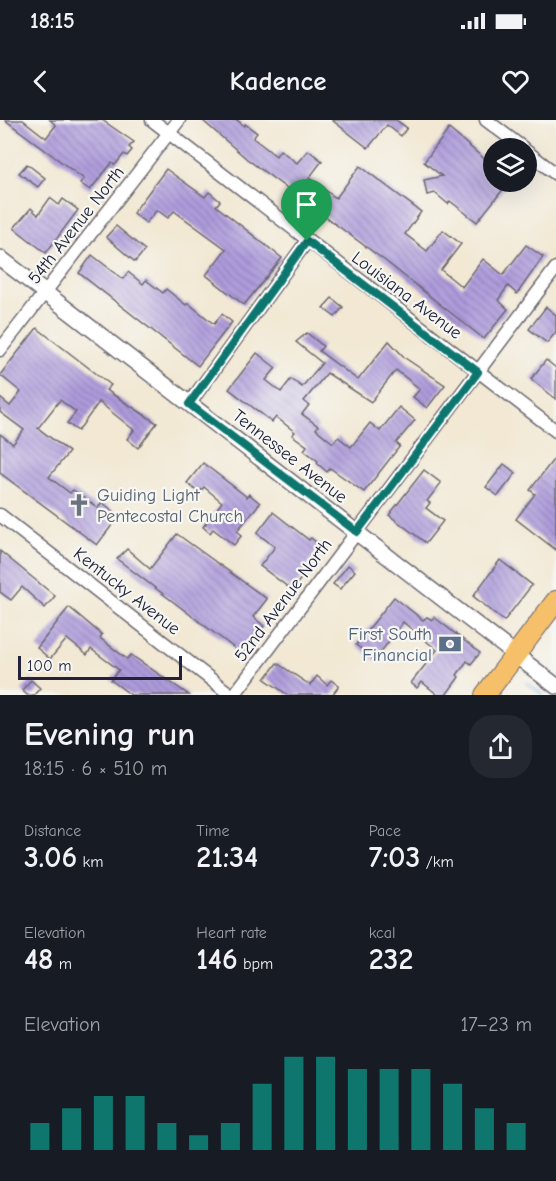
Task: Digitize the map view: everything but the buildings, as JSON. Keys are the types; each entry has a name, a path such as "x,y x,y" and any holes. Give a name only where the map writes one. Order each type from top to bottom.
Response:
{"main road":[{"path":"485,695 556,602"}],"street":[{"name":"Louisiana Avenue","path":"152,120 556,431"},
{"name":"54th Avenue North","path":"0,350 179,120"},
{"path":"486,120 509,138"},
{"path":"537,159 556,174"},
{"path":"189,404 307,241"},
{"name":"Tennessee Avenue","path":"0,258 556,686"},
{"name":"52nd Avenue North","path":"233,695 556,268"},
{"name":"Kentucky Avenue","path":"0,515 233,695"}],"waterway":[{"path":"527,683 543,695"}],"place":[{"name":"Guiding Light Pentecostal Church","path":"79,505"},
{"name":"First South Financial","path":"450,644"}],"route":[{"path":"307,241 478,372 357,532 189,404 307,241"}]}
